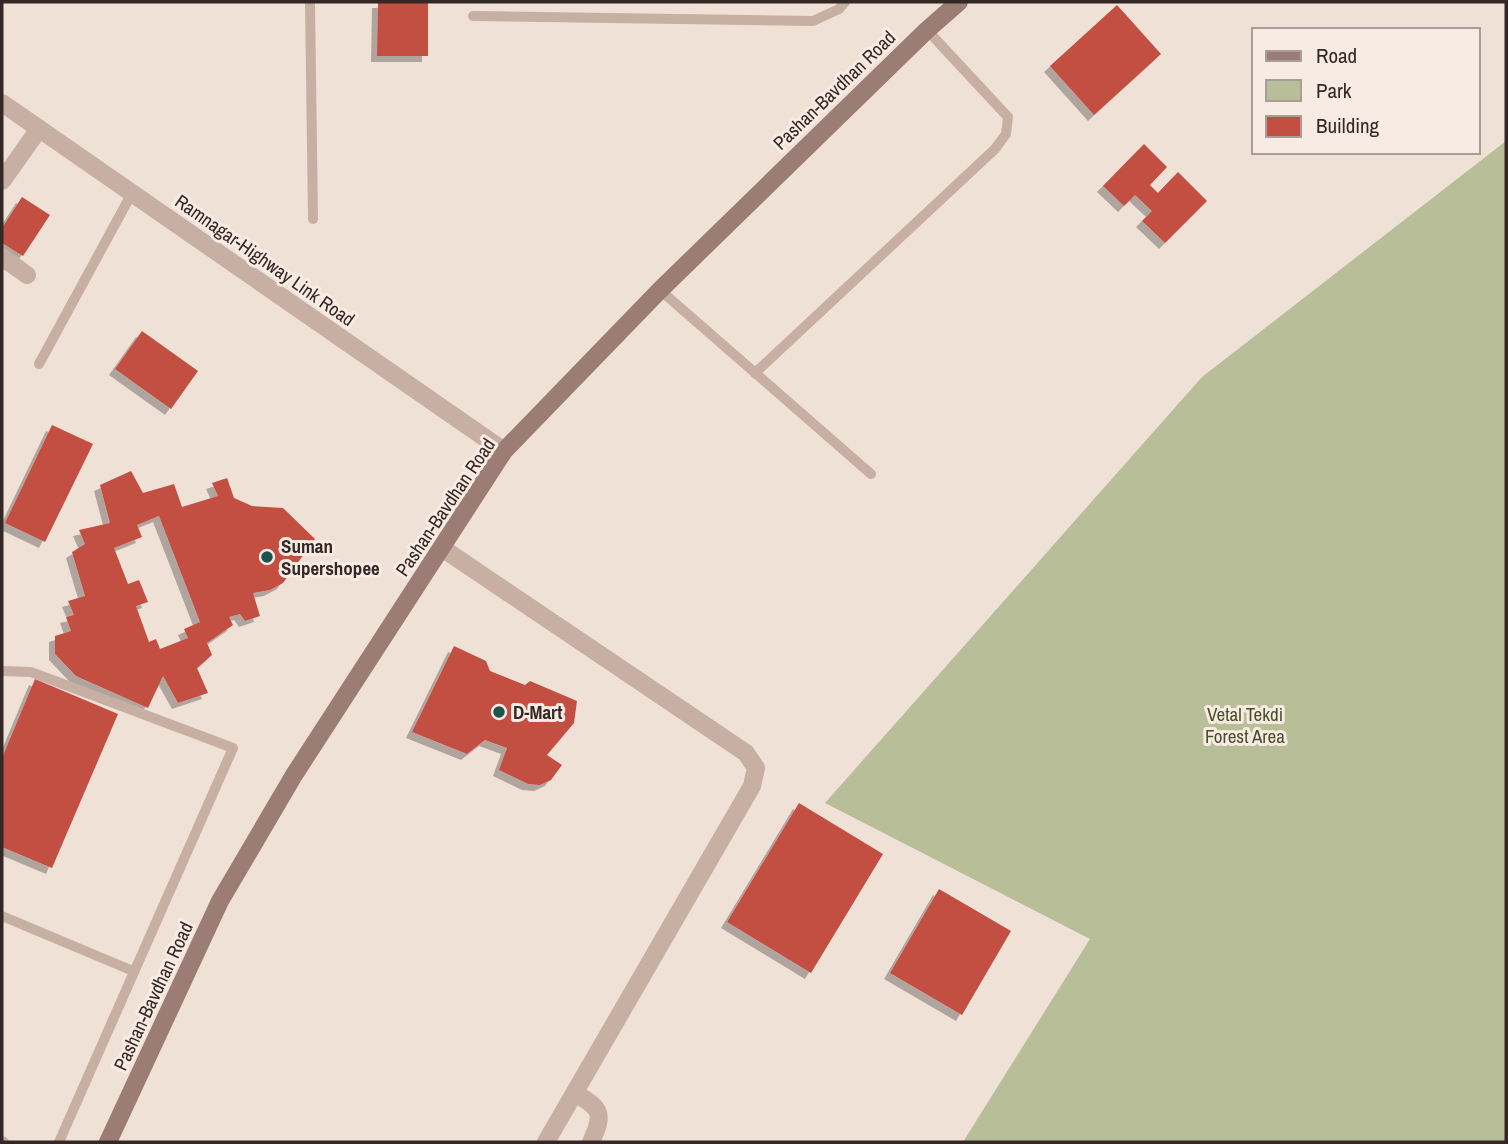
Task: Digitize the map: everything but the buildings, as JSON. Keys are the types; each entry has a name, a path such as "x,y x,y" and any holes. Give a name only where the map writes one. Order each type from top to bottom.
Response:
{"main road":[{"name":"Pashan-Bavdhan Road","path":"108,1142 220,901 294,775 504,452 660,290 959,2"}],"street":[{"name":"Ramnagar-Highway Link Road","path":"2,103 504,452"},
{"path":"2,181 39,129"},
{"path":"2,257 27,275"},
{"path":"442,548 746,753 756,768 752,786 547,1142"},
{"path":"575,1093 598,1110 600,1120 592,1142"}],"lane":[{"path":"310,2 313,219"},
{"path":"473,16 813,21 839,9 845,2"},
{"path":"755,373 996,149 1006,134 1008,117 927,30"},
{"path":"39,364 132,193"},
{"path":"660,290 871,474"},
{"path":"2,671 31,671 233,748 59,1142"},
{"path":"2,916 133,971"}],"green space":[{"name":"Vetal Tekdi Forest Area","path":"1506,141 1506,1142 963,1142 1090,939 825,803 1202,377"}],"place":[{"name":"Suman Supershopee","path":"267,557"},
{"name":"D-Mart","path":"499,712"}]}
